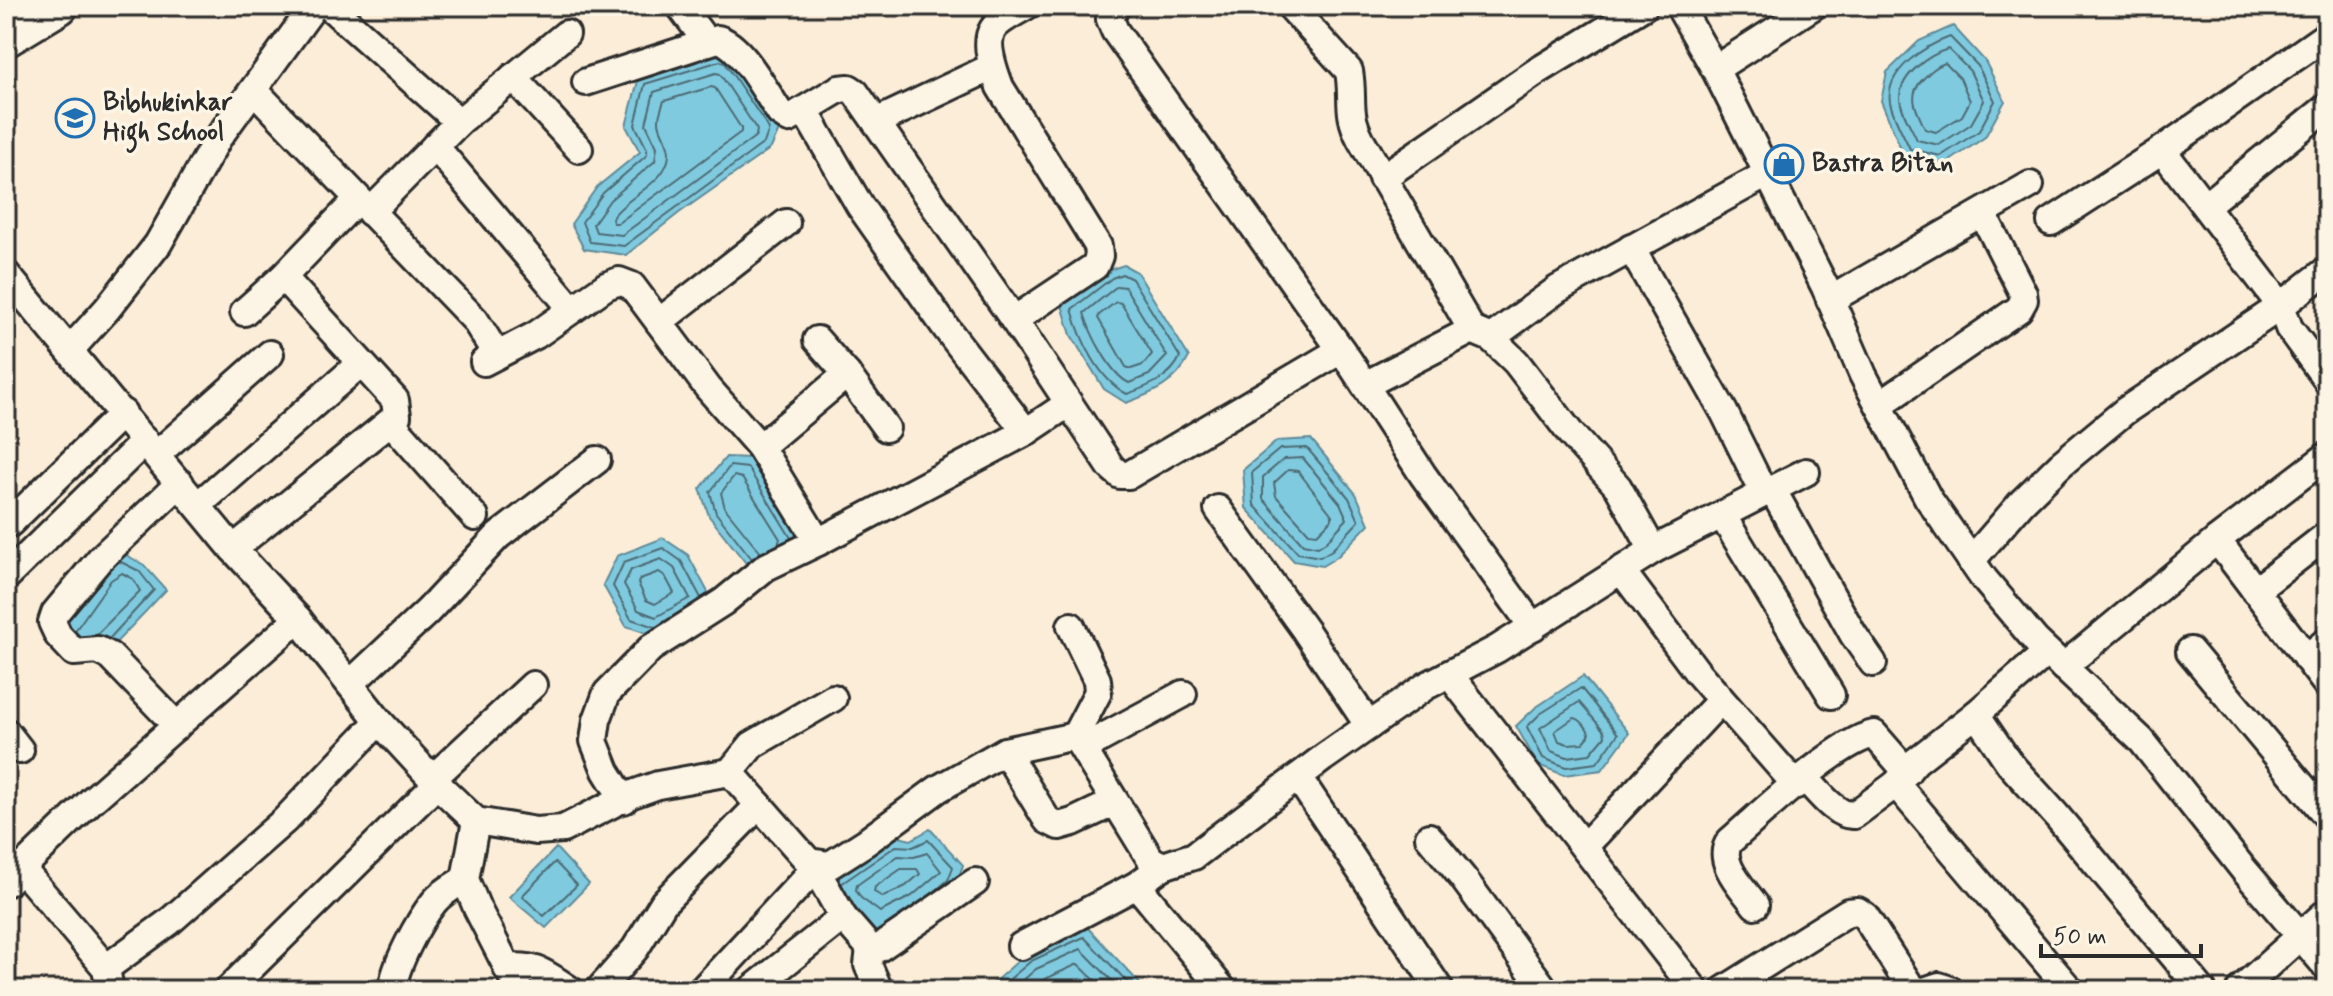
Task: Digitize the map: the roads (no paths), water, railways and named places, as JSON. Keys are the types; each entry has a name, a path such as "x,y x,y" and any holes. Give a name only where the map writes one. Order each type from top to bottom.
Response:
{"street":[{"path":"6,38 59,6"},
{"path":"70,350 158,244 218,138 314,6"},
{"path":"329,6 459,122"},
{"path":"680,6 706,41"},
{"path":"1014,320 1095,266 1099,256 1098,246 1000,87 992,67 990,36 993,28 1026,6"},
{"path":"1116,6 1110,19 1115,31 1341,350 1423,475 1533,627"},
{"path":"1290,6 1349,71 1352,123 1382,178 1482,334 1516,362 1571,434 1618,487 1653,550"},
{"path":"1382,178 1536,72 1644,6"},
{"path":"1679,6 1715,69 1879,405 1928,498 1984,579 2055,660 2142,741 2244,870 2327,967"},
{"path":"1715,69 1813,6"},
{"path":"244,312 459,122 566,34"},
{"path":"2051,222 2162,150 2327,35"},
{"path":"586,82 718,39 737,50 780,113 789,119 839,89 849,88 855,92 1014,320 1111,467 1120,475 1129,475 1341,350"},
{"path":"876,122 992,67"},
{"path":"513,77 579,149"},
{"path":"254,90 475,320 491,359 536,335 606,286 619,281 632,286 708,388 760,447 818,542"},
{"path":"2205,206 2327,107"},
{"path":"805,111 869,218 946,328 1026,432"},
{"path":"435,146 572,309"},
{"path":"2162,150 2281,306 2289,328 2327,380"},
{"path":"1365,385 1482,334 1767,174"},
{"path":"1830,300 2030,185"},
{"path":"1879,405 2019,309 2024,300 1983,214"},
{"path":"659,322 786,223"},
{"path":"1631,248 1768,491 1873,663"},
{"path":"1971,561 2022,502 2061,464 2125,411 2281,306 2327,270"},
{"path":"233,549 397,416 395,400 283,277"},
{"path":"8,279 123,413 233,549 298,619 379,721 476,821 536,831 563,829 658,785 730,772 752,745 833,698"},
{"path":"817,340 847,374 886,428"},
{"path":"6,577 151,448 270,354"},
{"path":"198,505 361,363"},
{"path":"760,447 847,374"},
{"path":"624,800 606,771 594,741 597,720 607,693 651,648 723,602 766,567 1026,432 1068,404"},
{"path":"10,523 123,413"},
{"path":"391,422 475,517"},
{"path":"1621,570 1721,700 1800,781 1847,816 1854,815 1976,714 2055,660 2327,456"},
{"path":"350,684 428,611 498,536 597,460"},
{"path":"1021,946 1137,885 1163,866 1194,856 1426,686 1497,649 1653,550 1806,472"},
{"path":"177,726 110,656 98,650 74,652 58,635 52,622 55,613 100,559 180,483"},
{"path":"1218,509 1369,726"},
{"path":"1722,515 1831,695"},
{"path":"2255,591 2327,535"},
{"path":"2217,540 2327,685"},
{"path":"298,619 91,801 14,876 108,979 285,820 379,721"},
{"path":"1071,626 1097,680 1098,692 1079,742"},
{"path":"2306,658 2327,641"},
{"path":"2190,651 2327,816"},
{"path":"1449,674 1695,990"},
{"path":"228,990 533,685"},
{"path":"730,772 809,862 817,866 830,865 938,789 1005,751 1079,742 1183,694"},
{"path":"1584,847 1721,700"},
{"path":"1976,714 2010,764 2202,990"},
{"path":"1755,905 1724,858 1725,847 1800,781 1841,750 1864,736 1874,734 1881,739 1902,778 2070,990"},
{"path":"1079,742 1151,860 1163,866"},
{"path":"1005,751 1047,820 1059,826 1115,802"},
{"path":"1298,777 1440,990"},
{"path":"599,990 635,949 664,902 759,805"},
{"path":"476,821 465,879 513,979 524,966 537,968 570,990"},
{"path":"1429,837 1545,990"},
{"path":"817,866 843,917 870,948 868,965 879,990"},
{"path":"702,990 817,866"},
{"path":"392,990 420,923 434,902 465,879"},
{"path":"870,948 879,948 975,882"},
{"path":"1137,885 1223,990"},
{"path":"1724,990 1848,912 1858,911 1865,916 1910,986 1917,990"},
{"path":"2240,990 2327,912"},
{"path":"751,990 843,917"},
{"path":"1927,990 1939,986 1950,990"}],"water":[{"path":"1953,26 1985,61 2005,101 1985,137 1944,165 1904,156 1881,101 1887,72 1919,41"},
{"path":"726,51 779,130 771,148 626,255 584,249 571,224 597,187 640,152 626,126 639,77"},
{"path":"1124,265 1137,272 1189,357 1170,381 1126,403 1104,389 1071,335 1062,305 1109,270"},
{"path":"1311,439 1356,494 1369,524 1337,557 1322,566 1294,561 1246,508 1243,470 1277,441"},
{"path":"726,457 752,458 805,546 756,576 709,516 700,489"},
{"path":"663,538 688,555 710,596 658,637 626,626 603,585 617,556"},
{"path":"119,551 144,565 166,590 111,648 50,636"},
{"path":"1583,676 1629,733 1602,770 1564,775 1538,765 1516,726 1535,708"},
{"path":"930,829 963,865 956,885 877,934 848,910 829,882 895,836 911,840"},
{"path":"556,848 589,884 546,928 509,897"},
{"path":"1086,926 1146,990 985,990 1026,954"}],"place":[{"name":"Bibhukinkar High School","path":"75,118"},
{"name":"Bastra Bitan","path":"1784,164"}]}
